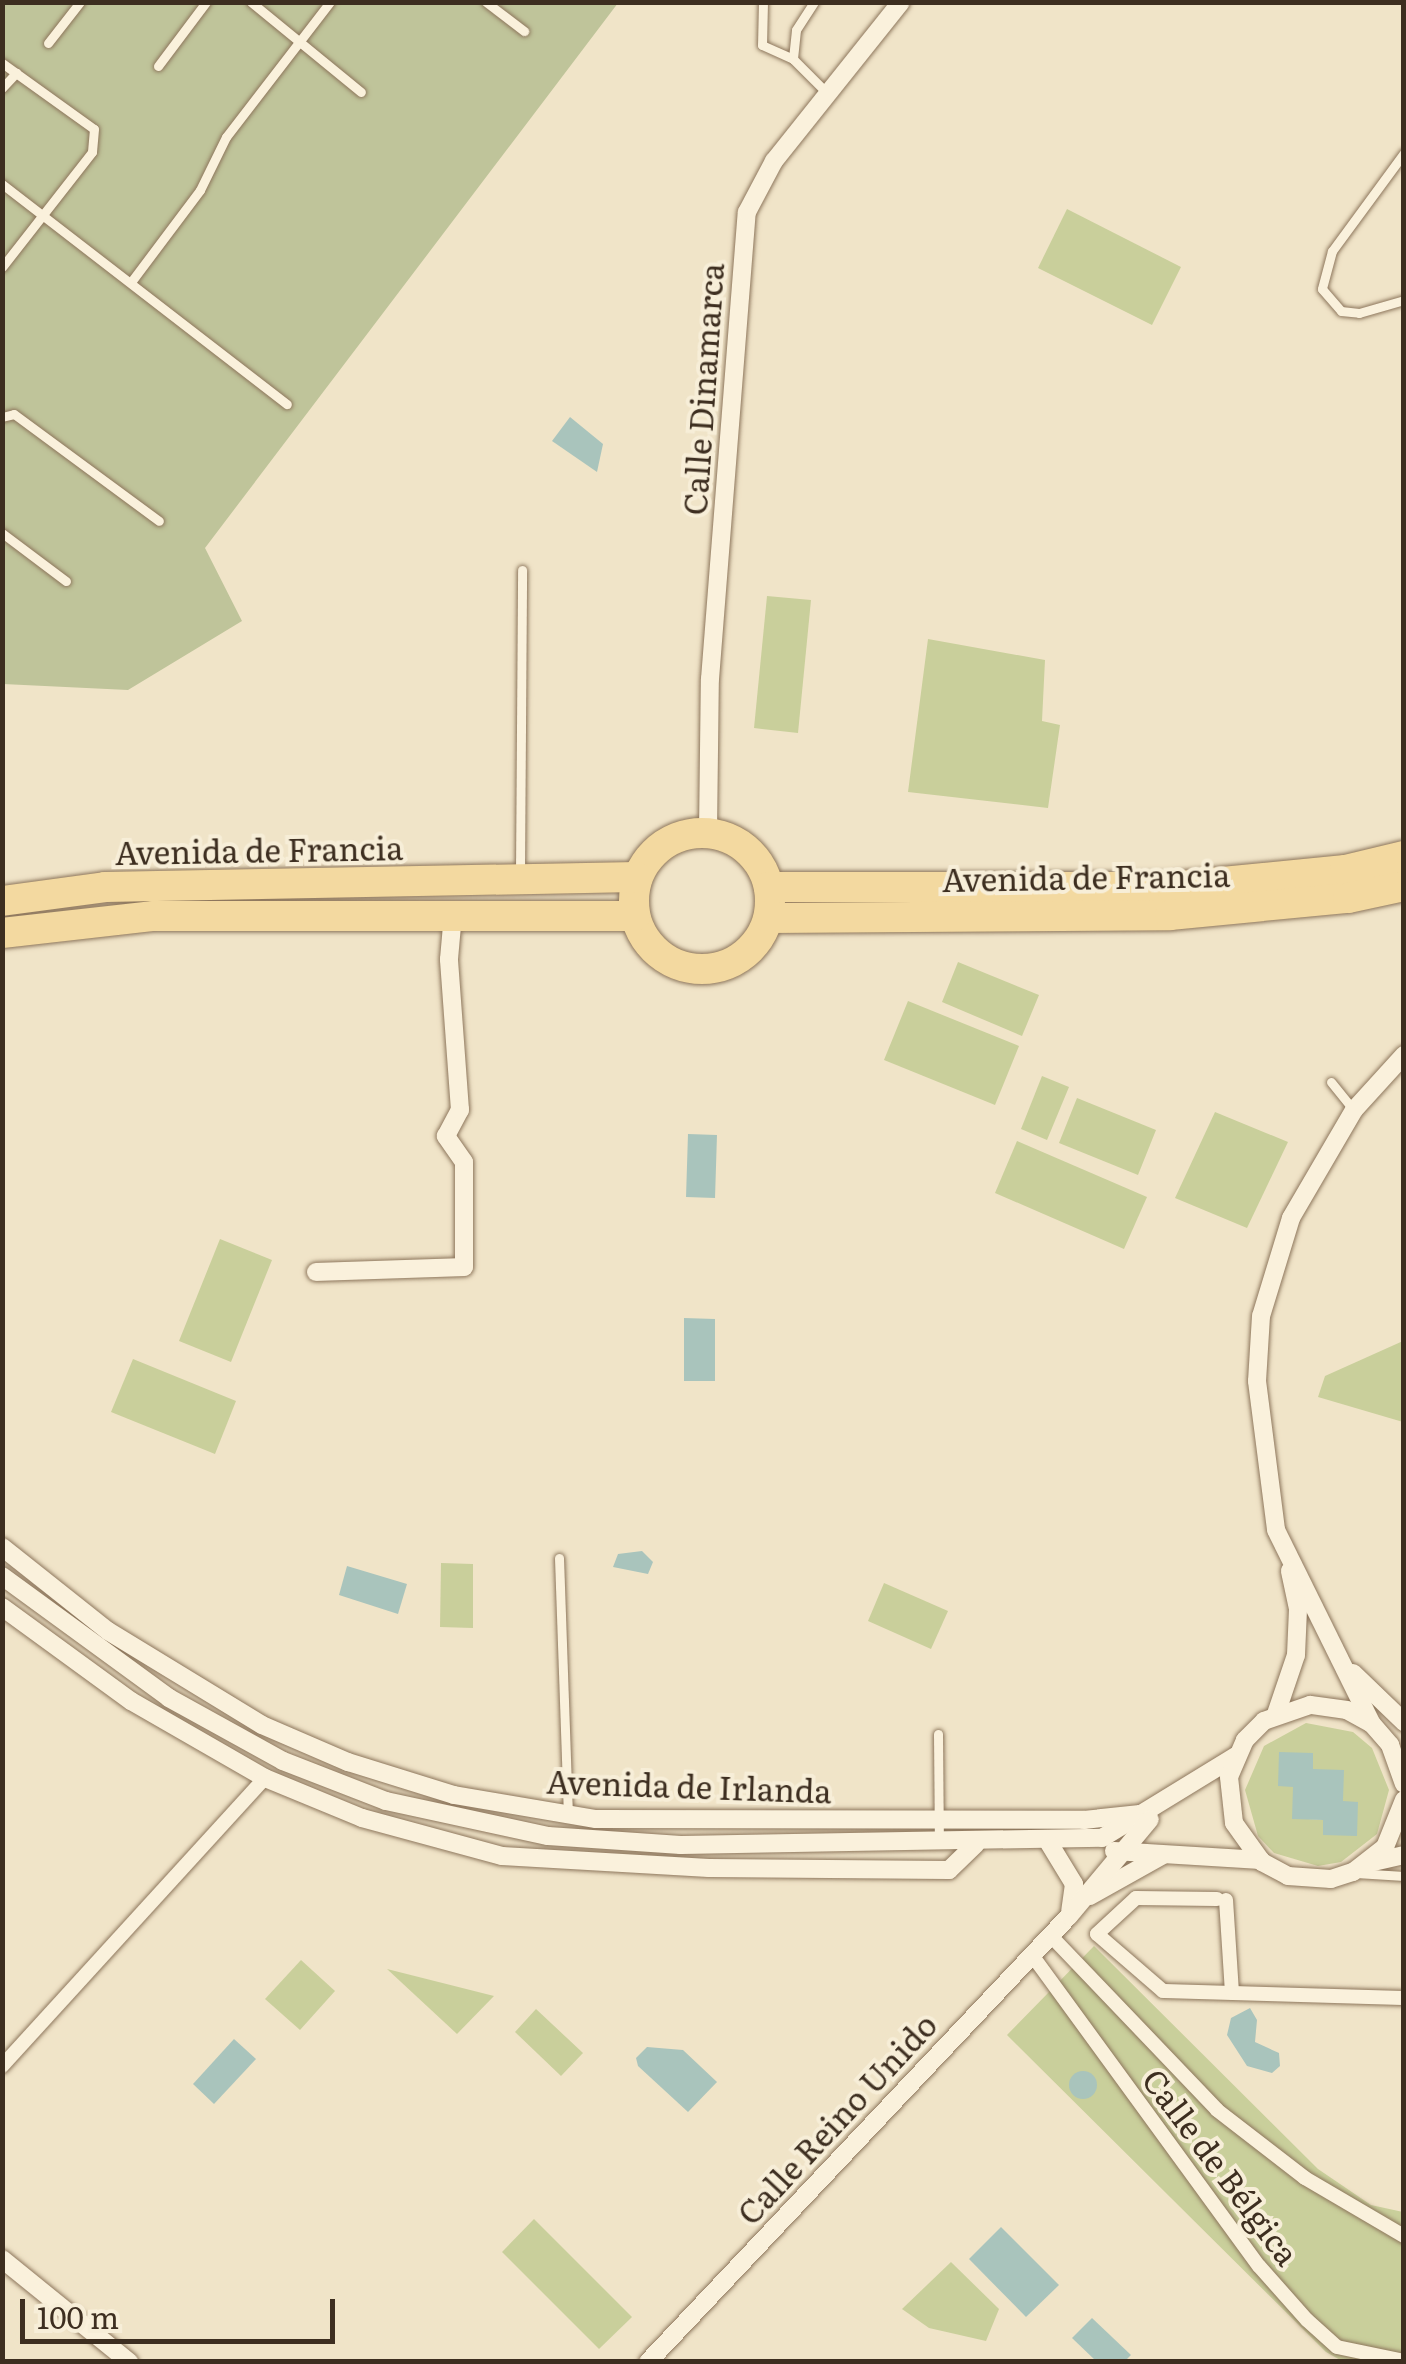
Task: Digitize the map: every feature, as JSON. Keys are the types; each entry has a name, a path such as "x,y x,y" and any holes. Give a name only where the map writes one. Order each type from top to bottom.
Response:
{"main road":[{"path":"708,832 754,856 769,903 744,956 702,970 659,954 635,916 638,878 658,848 708,832"},
{"name":"Avenida de Francia","path":"769,903 1172,887 1345,870 1404,856"},
{"name":"Avenida de Francia","path":"2,902 105,886 520,883 638,878"},
{"name":"Avenida de Francia","path":"769,903 1175,915 1348,898 1404,886"},
{"name":"Avenida de Francia","path":"2,933 154,916 635,916"}],"street":[{"name":"Calle Dinamarca","path":"708,832 710,678 747,212 756,187 901,2"},
{"path":"316,1272 464,1267 464,1162 446,1136 460,1110 448,960 454,914"},
{"path":"1404,1055 1354,1110 1291,1218 1261,1316 1262,1458 1268,1506 1288,1560 1372,1724 1400,1759 1404,1784"},
{"name":"Avenida de Irlanda","path":"2,1547 108,1631 262,1725 348,1762 454,1796 568,1816 1084,1820 1143,1814"},
{"path":"1288,1560 1297,1642 1276,1714 1328,1705 1372,1724"},
{"name":"Avenida de Irlanda","path":"2,1576 169,1698 306,1772 386,1800 548,1836 710,1844 1049,1843 1261,1860 1313,1880 1404,1856"},
{"path":"2,1607 130,1701 265,1778 362,1818 502,1856 709,1868 949,1870 976,1844"},
{"path":"1332,1645 1404,1722"},
{"name":"Avenida de Irlanda","path":"1049,1843 1116,1833 1236,1756 1276,1714"},
{"path":"1236,1756 1228,1792 1234,1823 1261,1860"},
{"path":"2,2066 265,1778"},
{"path":"1361,1868 1393,1836 1404,1800"},
{"name":"Calle Reino Unido","path":"648,2362 1075,1909 1120,1851 1167,1802"},
{"path":"1049,1843 1074,1884 1075,1909"},
{"name":"Avenida de Irlanda","path":"709,1868 710,1844"},
{"name":"Calle Reino Unido","path":"1075,1909 1163,1855"},
{"path":"1146,1882 1147,1898"},
{"path":"1232,1993 1221,1900 1147,1898 1118,1908 1097,1934 1163,1992 1404,1998"},
{"path":"1050,1935 1217,2110 1305,2178 1404,2236"},
{"name":"Calle de Bélgica","path":"1032,1954 1258,2266 1335,2354 1404,2361"},
{"path":"2,2259 129,2362"}],"lane":[{"path":"48,44 80,2"},
{"path":"158,66 206,2"},
{"path":"251,2 361,92"},
{"path":"131,282 200,190 226,137 330,2"},
{"path":"486,2 524,31"},
{"path":"762,2 762,45 793,58 828,94"},
{"path":"793,58 796,30 814,2"},
{"path":"2,62 94,129 92,152 2,267"},
{"path":"2,88 16,73"},
{"path":"1401,158 1332,251 1322,289 1341,311 1359,313 1404,300"},
{"path":"2,184 286,404"},
{"path":"2,416 14,414 158,522"},
{"path":"2,533 66,581"},
{"path":"520,883 522,570"},
{"path":"1331,1082 1354,1110"},
{"path":"559,1558 568,1816"},
{"path":"938,1734 939,1844"},
{"path":"1361,1868 1404,1876"}],"green space":[{"path":"3,3 618,3 205,548 242,621 128,690 3,684"},
{"path":"1067,209 1181,267 1152,325 1038,268"},
{"path":"767,596 811,600 798,733 754,728"},
{"path":"928,639 1045,660 1042,721 1060,725 1048,808 908,792"},
{"path":"958,962 1039,995 1022,1036 942,1002"},
{"path":"908,1001 1019,1046 995,1105 884,1060"},
{"path":"1042,1076 1069,1087 1047,1140 1021,1129"},
{"path":"1077,1098 1156,1130 1138,1175 1059,1143"},
{"path":"1215,1112 1288,1142 1247,1228 1175,1198"},
{"path":"1017,1141 1147,1197 1124,1249 995,1193"},
{"path":"220,1239 272,1260 231,1362 179,1341"},
{"path":"1403,1341 1403,1422 1318,1397 1325,1376"},
{"path":"133,1359 236,1401 215,1454 111,1412"},
{"path":"441,1563 473,1564 473,1628 440,1627"},
{"path":"884,1583 948,1611 931,1649 868,1621"},
{"path":"1306,1723 1353,1732 1372,1748 1389,1790 1377,1834 1341,1862 1318,1866 1274,1853 1258,1836 1245,1790 1264,1746","holes":["1313,1753 1313,1769 1343,1802 1358,1803 1323,1835 1323,1820 1293,1818 1293,1786"]},
{"path":"1094,1946 1318,2169 1371,2205 1403,2212 1403,2361 1342,2361 1326,2352 1007,2035"},
{"path":"301,1960 335,1991 300,2030 265,1999"},
{"path":"387,1969 494,1996 457,2034"},
{"path":"536,2009 583,2053 561,2076 515,2032"},
{"path":"534,2219 632,2317 599,2349 502,2252"},
{"path":"951,2262 999,2309 986,2341 929,2328 902,2309"}],"water":[{"path":"570,417 603,444 597,472 552,441"},
{"path":"688,1134 717,1135 715,1198 686,1197"},
{"path":"684,1318 715,1319 715,1381 684,1381"},
{"path":"642,1551 653,1562 648,1574 613,1567 618,1554"},
{"path":"347,1566 407,1584 398,1614 339,1595"},
{"path":"1279,1752 1313,1753 1313,1769 1344,1770 1343,1801 1358,1802 1357,1836 1323,1835 1323,1820 1292,1819 1293,1787 1278,1786"},
{"path":"1250,2008 1257,2020 1255,2042 1279,2053 1280,2066 1272,2073 1247,2066 1227,2035 1231,2018"},
{"path":"234,2039 256,2059 214,2104 193,2084"},
{"path":"647,2047 683,2050 717,2082 688,2112 638,2066 636,2058"},
{"path":"1083,2071 1093,2075 1097,2085 1093,2095 1083,2099 1073,2095 1069,2085 1073,2075"},
{"path":"1001,2227 1059,2285 1026,2317 969,2259"},
{"path":"1092,2318 1131,2355 1125,2361 1096,2361 1072,2338"}]}
